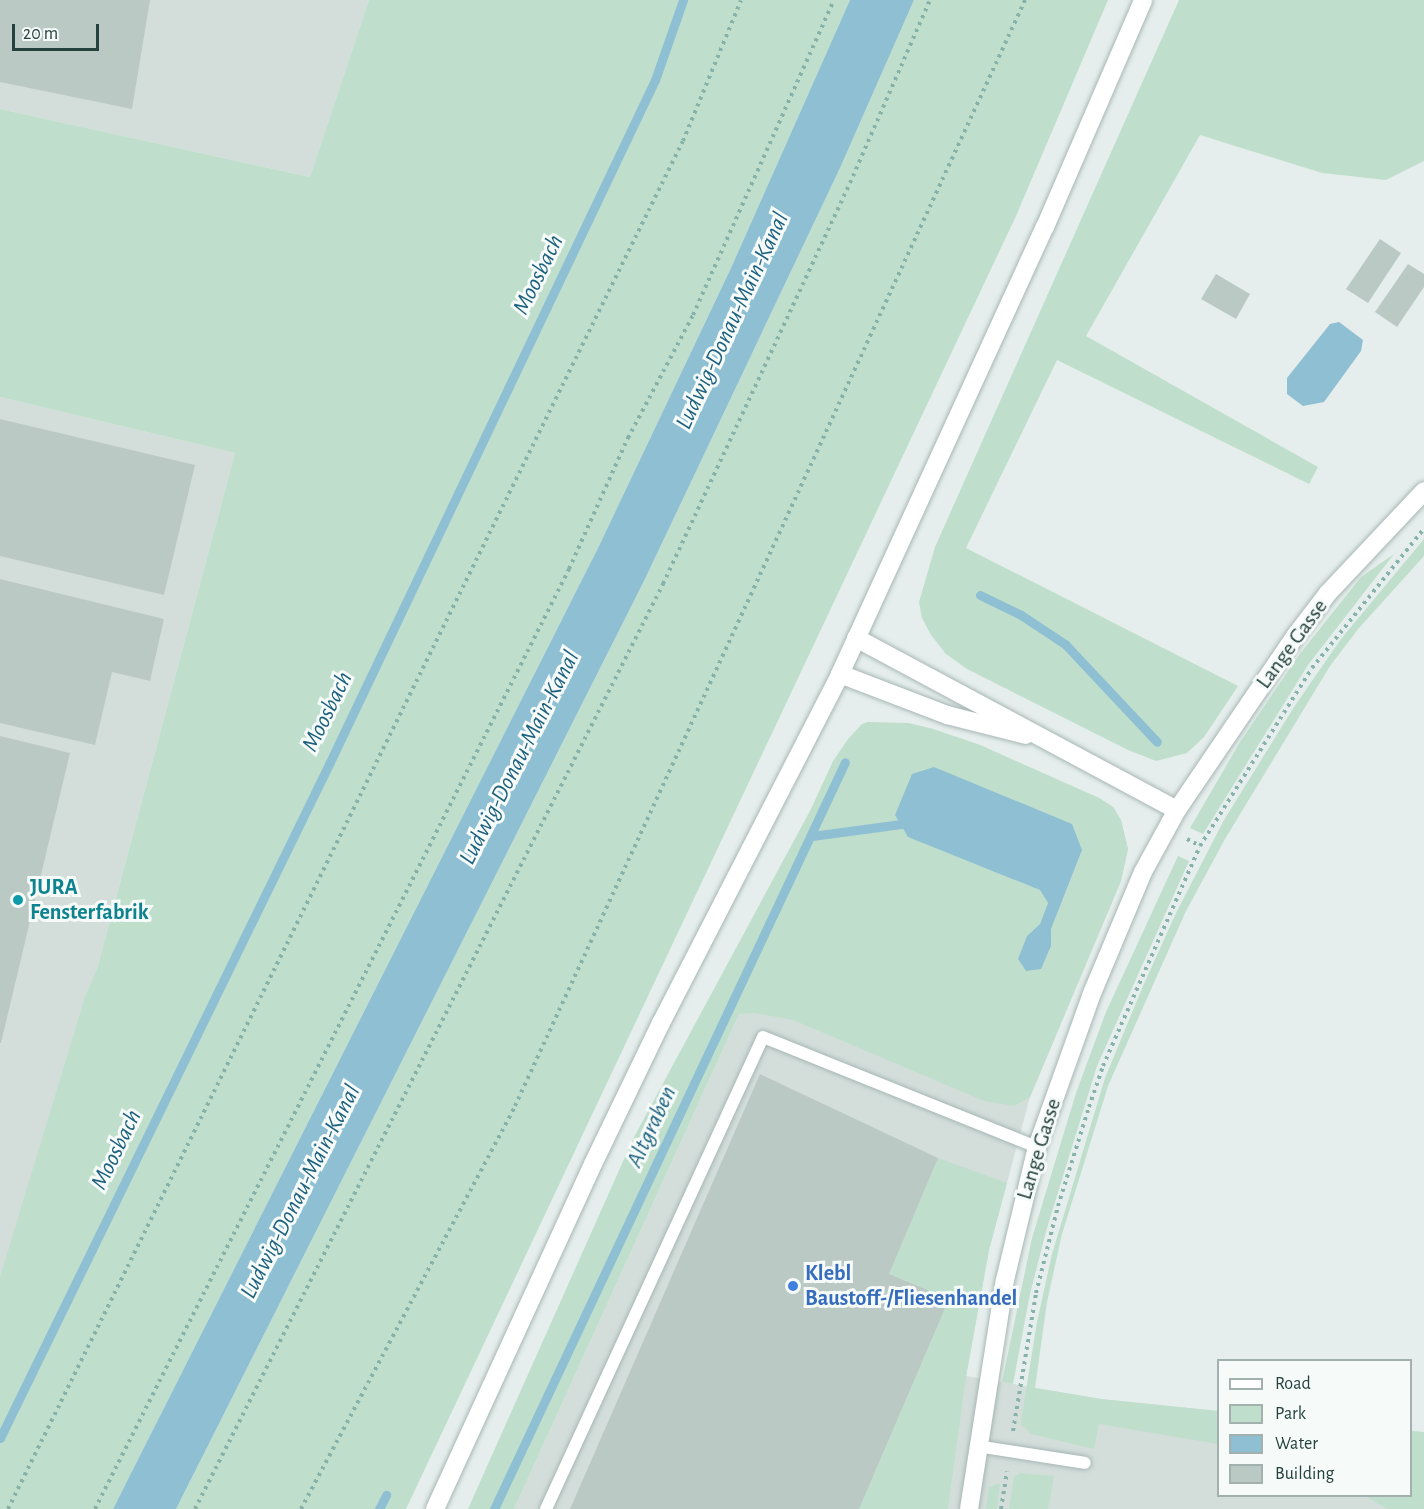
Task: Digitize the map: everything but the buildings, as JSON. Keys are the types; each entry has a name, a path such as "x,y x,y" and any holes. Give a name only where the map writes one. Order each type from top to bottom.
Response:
{"street":[{"path":"435,1509 498,1367 656,1034 840,674 1045,227 1143,0"},
{"name":"Lange Gasse","path":"969,1509 977,1446 1005,1280 1037,1147 1093,991 1143,872 1177,810 1328,593 1424,491"},
{"path":"856,638 1177,810"},
{"path":"840,674 946,715 1048,740"}],"lane":[{"path":"546,1509 763,1036 1037,1147"},
{"path":"977,1446 1086,1463"}],"path":[{"path":"8,1509 683,141 741,0"},
{"path":"94,1509 569,569 628,438 693,315 834,0"},
{"path":"195,1509 663,584 850,183 930,0"},
{"path":"301,1509 515,1106 1025,0"},
{"path":"1020,1388 1046,1254 1096,1087 1200,846 1312,668 1424,527"},
{"path":"1001,1509 1004,1487"}],"shaded area":[{"path":"0,0 369,0 310,177 0,109"},
{"path":"0,397 235,453 97,969 0,1281"},
{"path":"908,723 980,745 1099,798 1113,807 1121,820 1128,849 1121,881 1030,1097 989,1250 966,1376 1101,1399 1217,1411 1217,1497 1412,1497 1412,1431 1424,1432 1424,1509 514,1509 739,1014"}],"green space":[{"path":"369,0 850,0 731,268 599,546 113,1509 0,1509 0,1277 85,997 97,969 235,453 0,397 0,109 310,177"},
{"path":"914,0 1108,0 1016,216 406,1509 176,1509 644,581 840,168"},
{"path":"1179,0 1424,0 1424,161 1386,180 1322,173 1200,135 1086,336 1318,467 1309,484 1057,360 966,548 1238,686 1204,737 1187,753 1156,761 1128,750 967,669 946,654 931,635 922,618 919,602 935,547"},
{"path":"1424,539 1424,556 1359,628 1330,666 1225,839 1186,911 1108,1086 1062,1234 1047,1302 1035,1388 1101,1399 1217,1411 1217,1444 1099,1424 1094,1449 1031,1434 1021,1424 1037,1322 1052,1254 1105,1078 1177,911 1224,820 1294,707 1341,639"},
{"path":"1394,554 1308,665 1203,834 1190,828 1240,742 1299,655 1361,577"},
{"path":"868,722 908,723 980,745 1099,798 1113,807 1121,820 1128,849 1121,881 1030,1097 1014,1106 984,1101 793,1020 755,1013 739,1014 514,1509 468,1509 633,1139 811,809 833,761 862,724","holes":["895,815 1082,851 1051,929 1051,946 1041,969 1026,971 1027,936 1040,924 1048,903 1040,890 908,836"]},
{"path":"1178,856 1189,861 1097,1066 1047,1228 1030,1294 1013,1384 1002,1382 1032,1238 1076,1093 1106,1012"},
{"path":"938,1158 1007,1183 989,1250 966,1377 948,1509 859,1509 949,1299 889,1274"},
{"path":"1412,1431 1424,1432 1424,1509 1387,1509 1368,1497 1412,1497"},
{"path":"1020,1473 1054,1476 1048,1509 1009,1509 1014,1477"},
{"path":"1000,1483 997,1509 986,1509 989,1487"}],"water":[{"name":"Ludwig-Donau-Main-Kanal","path":"850,0 914,0 840,168 644,581 176,1509 113,1509 599,546 731,268"},
{"path":"1339,322 1363,340 1361,351 1324,402 1303,406 1287,394 1287,378 1330,324"},
{"path":"934,767 1072,824 1082,850 1051,929 1051,946 1041,969 1026,971 1018,959 1027,936 1040,924 1048,903 1040,890 908,837 895,815 912,774"}],"waterway":[{"name":"Moosbach","path":"0,1438 330,762 655,80 683,0"},
{"path":"980,595 1021,615 1065,644 1157,742"},
{"name":"Altgraben","path":"494,1509 845,762"},
{"path":"812,836 901,824"},
{"name":"Altgraben","path":"379,1509 386,1495"}],"place":[{"name":"JURA Fensterfabrik","path":"18,900"},
{"name":"Klebl Baustoff-/Fliesenhandel","path":"793,1286"}]}
